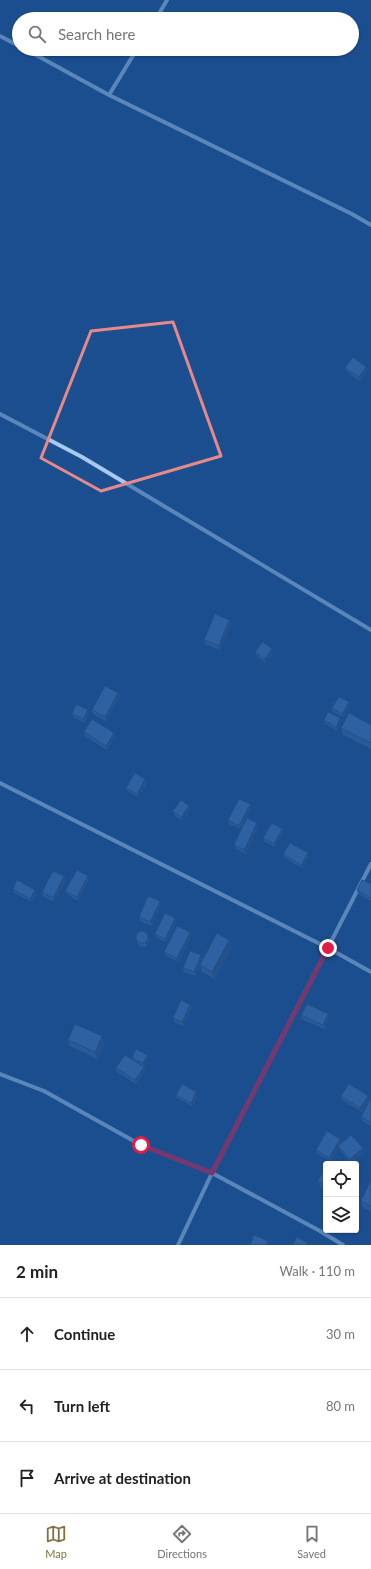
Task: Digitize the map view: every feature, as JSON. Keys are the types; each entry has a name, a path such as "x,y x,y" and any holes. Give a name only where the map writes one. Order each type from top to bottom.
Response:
{"street":[{"path":"160,12 167,0"},
{"path":"0,36 12,42"},
{"path":"38,56 109,95 352,214 371,225"},
{"path":"109,95 133,56"},
{"path":"0,414 82,457 371,630"},
{"path":"0,783 328,948 371,972"},
{"path":"178,1245 212,1173 371,864"},
{"path":"0,1074 44,1091 141,1145 212,1173 343,1245"}],"highlighted area":[{"path":"173,322 221,456 101,491 41,458 91,331"}],"building":[{"path":"353,357 366,367 359,377 345,368"},
{"path":"215,614 229,620 219,646 204,640"},
{"path":"263,642 272,649 264,659 255,652"},
{"path":"105,686 118,693 105,717 92,710"},
{"path":"339,697 349,702 342,714 332,708"},
{"path":"76,704 88,710 83,719 72,714"},
{"path":"328,712 340,718 336,727 324,720"},
{"path":"349,713 371,725 371,743 341,728"},
{"path":"92,719 114,733 106,746 84,732"},
{"path":"135,773 145,779 137,794 126,788"},
{"path":"239,799 250,804 239,826 228,820"},
{"path":"181,800 189,806 181,817 173,811"},
{"path":"247,818 257,823 244,850 234,845"},
{"path":"272,823 282,829 274,844 263,838"},
{"path":"290,843 308,853 301,865 283,854"},
{"path":"77,870 88,876 77,897 65,891"},
{"path":"53,871 64,876 53,898 42,892"},
{"path":"17,880 35,890 30,899 13,889"},
{"path":"362,880 371,884 371,898 357,890"},
{"path":"148,896 160,901 150,922 139,917"},
{"path":"165,913 175,918 165,939 155,934"},
{"path":"177,926 190,932 177,958 164,952"},
{"path":"142,931 146,933 148,937 146,941 142,943 138,941 136,937 138,933"},
{"path":"217,933 229,940 212,972 200,965"},
{"path":"190,951 201,955 194,972 183,968"},
{"path":"181,1000 190,1005 182,1022 173,1018"},
{"path":"307,1004 328,1014 323,1025 301,1015"},
{"path":"75,1024 102,1036 95,1052 68,1040"},
{"path":"136,1049 147,1055 143,1063 132,1058"},
{"path":"125,1055 144,1067 135,1080 116,1068"},
{"path":"182,1084 196,1092 191,1103 176,1095"},
{"path":"349,1084 368,1096 360,1108 341,1096"},
{"path":"370,1100 371,1119 370,1122 361,1117"},
{"path":"327,1131 340,1139 329,1158 316,1150"},
{"path":"351,1135 363,1148 350,1159 338,1146"},
{"path":"323,1172 323,1184 318,1181"},
{"path":"371,1180 371,1206 361,1201"},
{"path":"254,1235 268,1241 266,1245 250,1245"},
{"path":"297,1237 307,1243 306,1245 293,1245"}],"route":[{"path":"141,1145 212,1173 328,948"}]}
